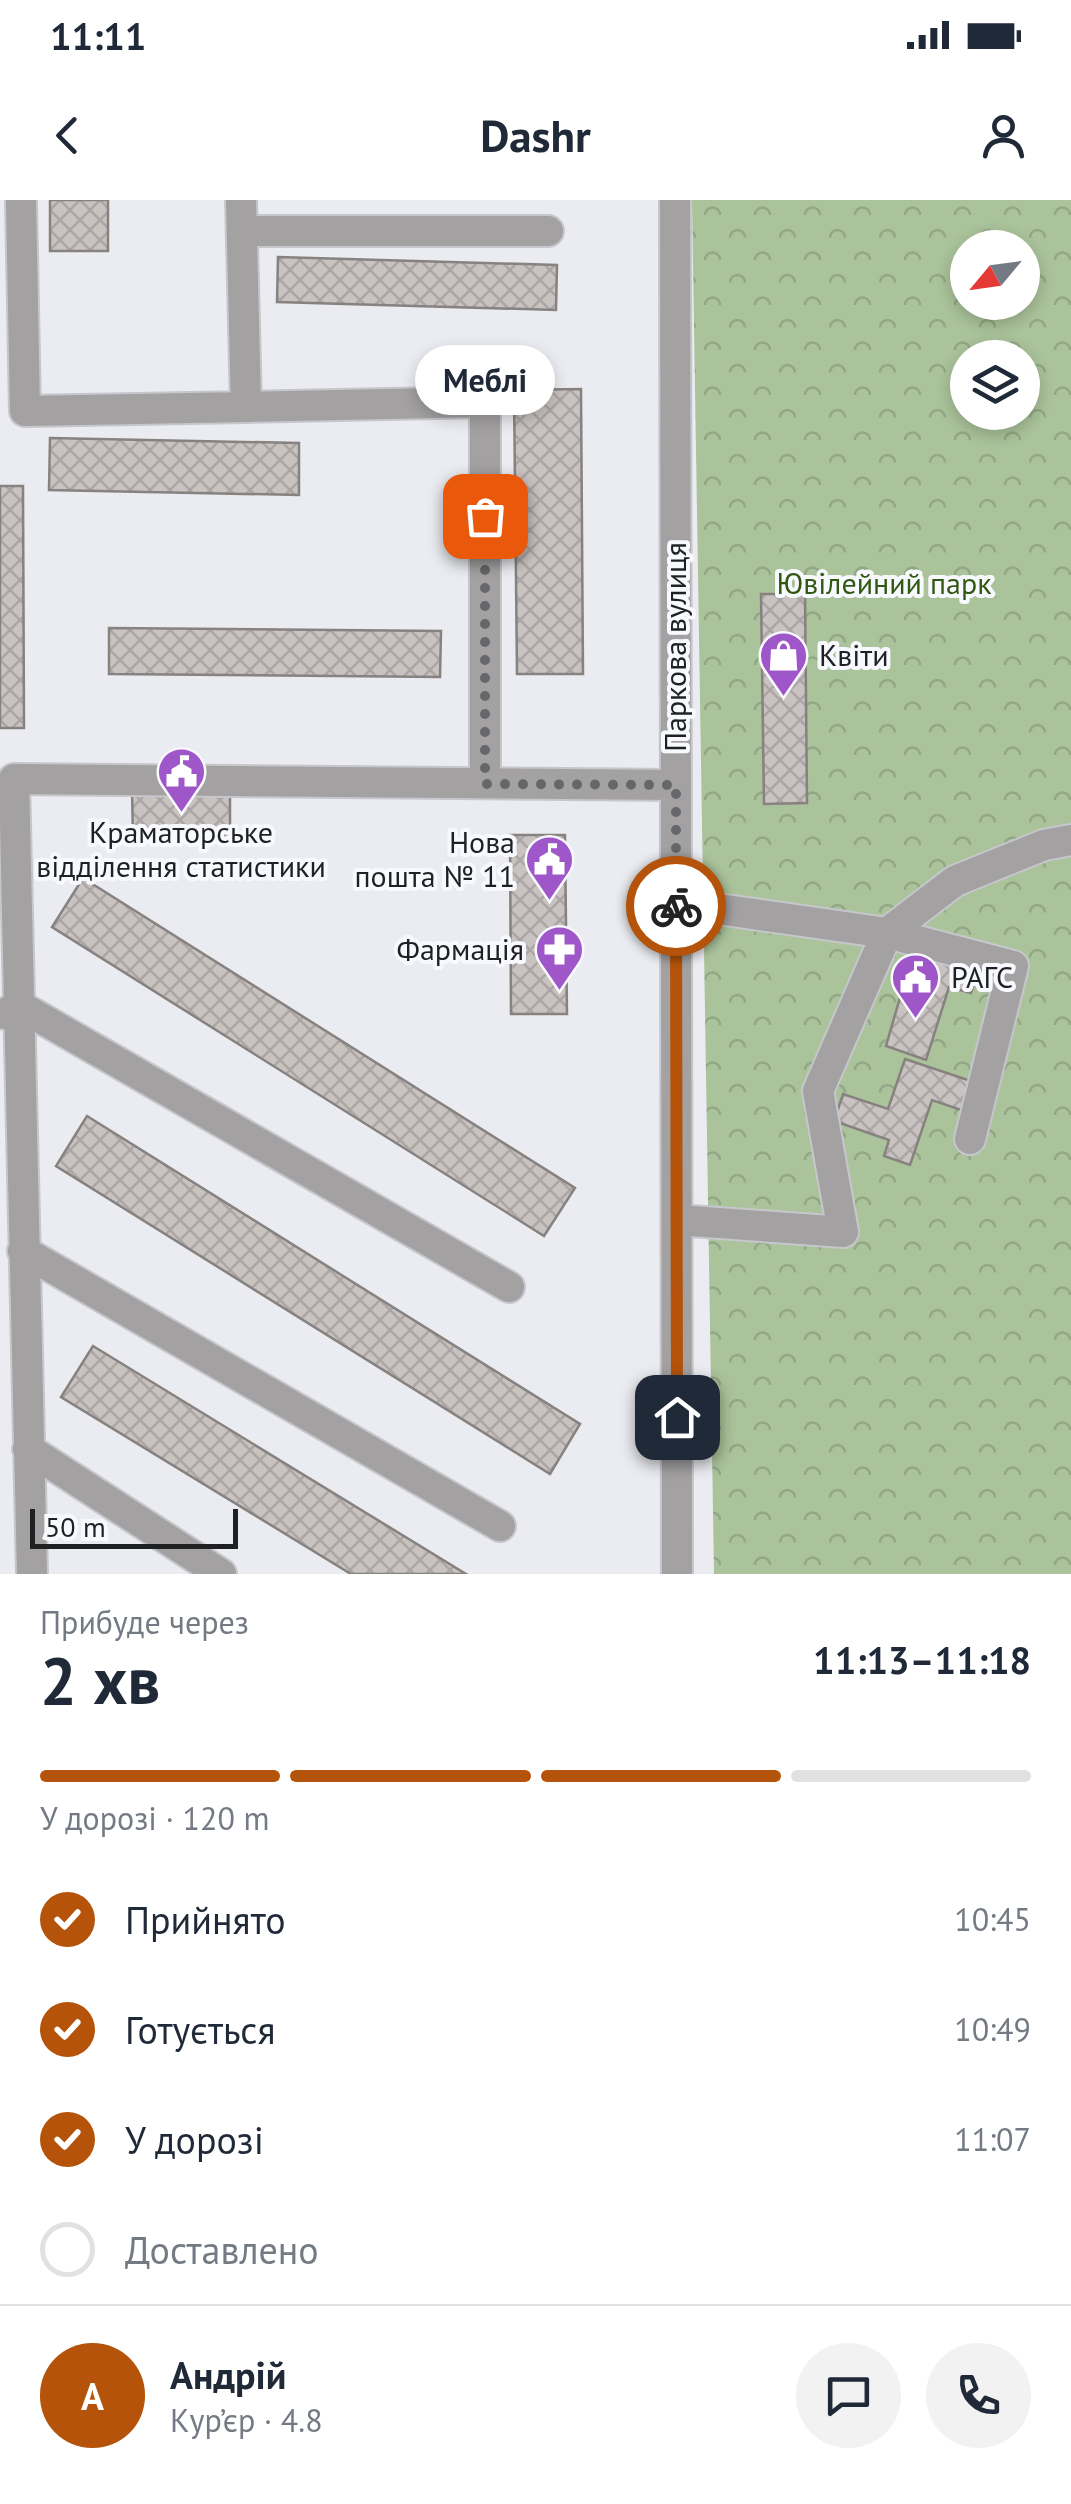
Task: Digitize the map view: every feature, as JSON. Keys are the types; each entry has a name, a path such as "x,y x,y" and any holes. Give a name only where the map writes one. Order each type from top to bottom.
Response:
{"street":[{"path":"21,200 12,412 485,402 485,784"},
{"path":"242,200 246,407"},
{"name":"Паркова вулиця","path":"675,200 677,1574"},
{"path":"242,231 548,232"},
{"path":"32,1574 24,1251 9,1011 7,779 676,785"},
{"path":"676,1220 844,1232 818,1092 887,932 954,882 1044,846 1071,840"},
{"path":"676,903 887,932 1013,966 970,1139"},
{"path":"9,1011 509,1287"},
{"path":"24,1251 500,1526"},
{"path":"28,1448 222,1574"}],"green space":[{"name":"Ювілейний парк","path":"692,200 1071,200 1071,1574 714,1574"}],"building":[{"path":"50,200 108,200 108,251 50,251"},
{"path":"278,257 557,265 556,310 277,302"},
{"path":"581,389 583,674 517,674 514,390"},
{"path":"50,438 299,443 299,495 49,490"},
{"path":"0,486 23,486 24,728 0,728"},
{"name":"Квіти","path":"761,594 805,594 807,803 764,804"},
{"path":"109,628 441,631 440,677 109,674"},
{"name":"Краматорське відділення статистики","path":"230,788 230,839 133,839 132,789"},
{"path":"510,835 565,835 567,1014 511,1014"},
{"path":"83,878 575,1188 544,1236 52,927"},
{"name":"РАГС","path":"914,949 979,969 971,993 949,987 926,1060 886,1046"},
{"path":"905,1059 971,1081 961,1110 932,1100 910,1165 884,1156 889,1140 834,1121 843,1094 888,1109"},
{"path":"87,1116 580,1424 550,1474 56,1166"},
{"path":"93,1346 466,1574 351,1574 61,1397"}],"way so far":[{"path":"485,516 485,784 676,785 676,906"}],"place":[{"name":"Меблі","path":"485,516"},
{"name":"Квіти","path":"784,698"},
{"name":"Краматорське відділення статистики","path":"181,814"},
{"name":"Нова пошта № 11","path":"550,902"},
{"name":"Фармація","path":"559,992"},
{"name":"РАГС","path":"916,1020"}],"route":[{"path":"676,906 677,1417"}]}
